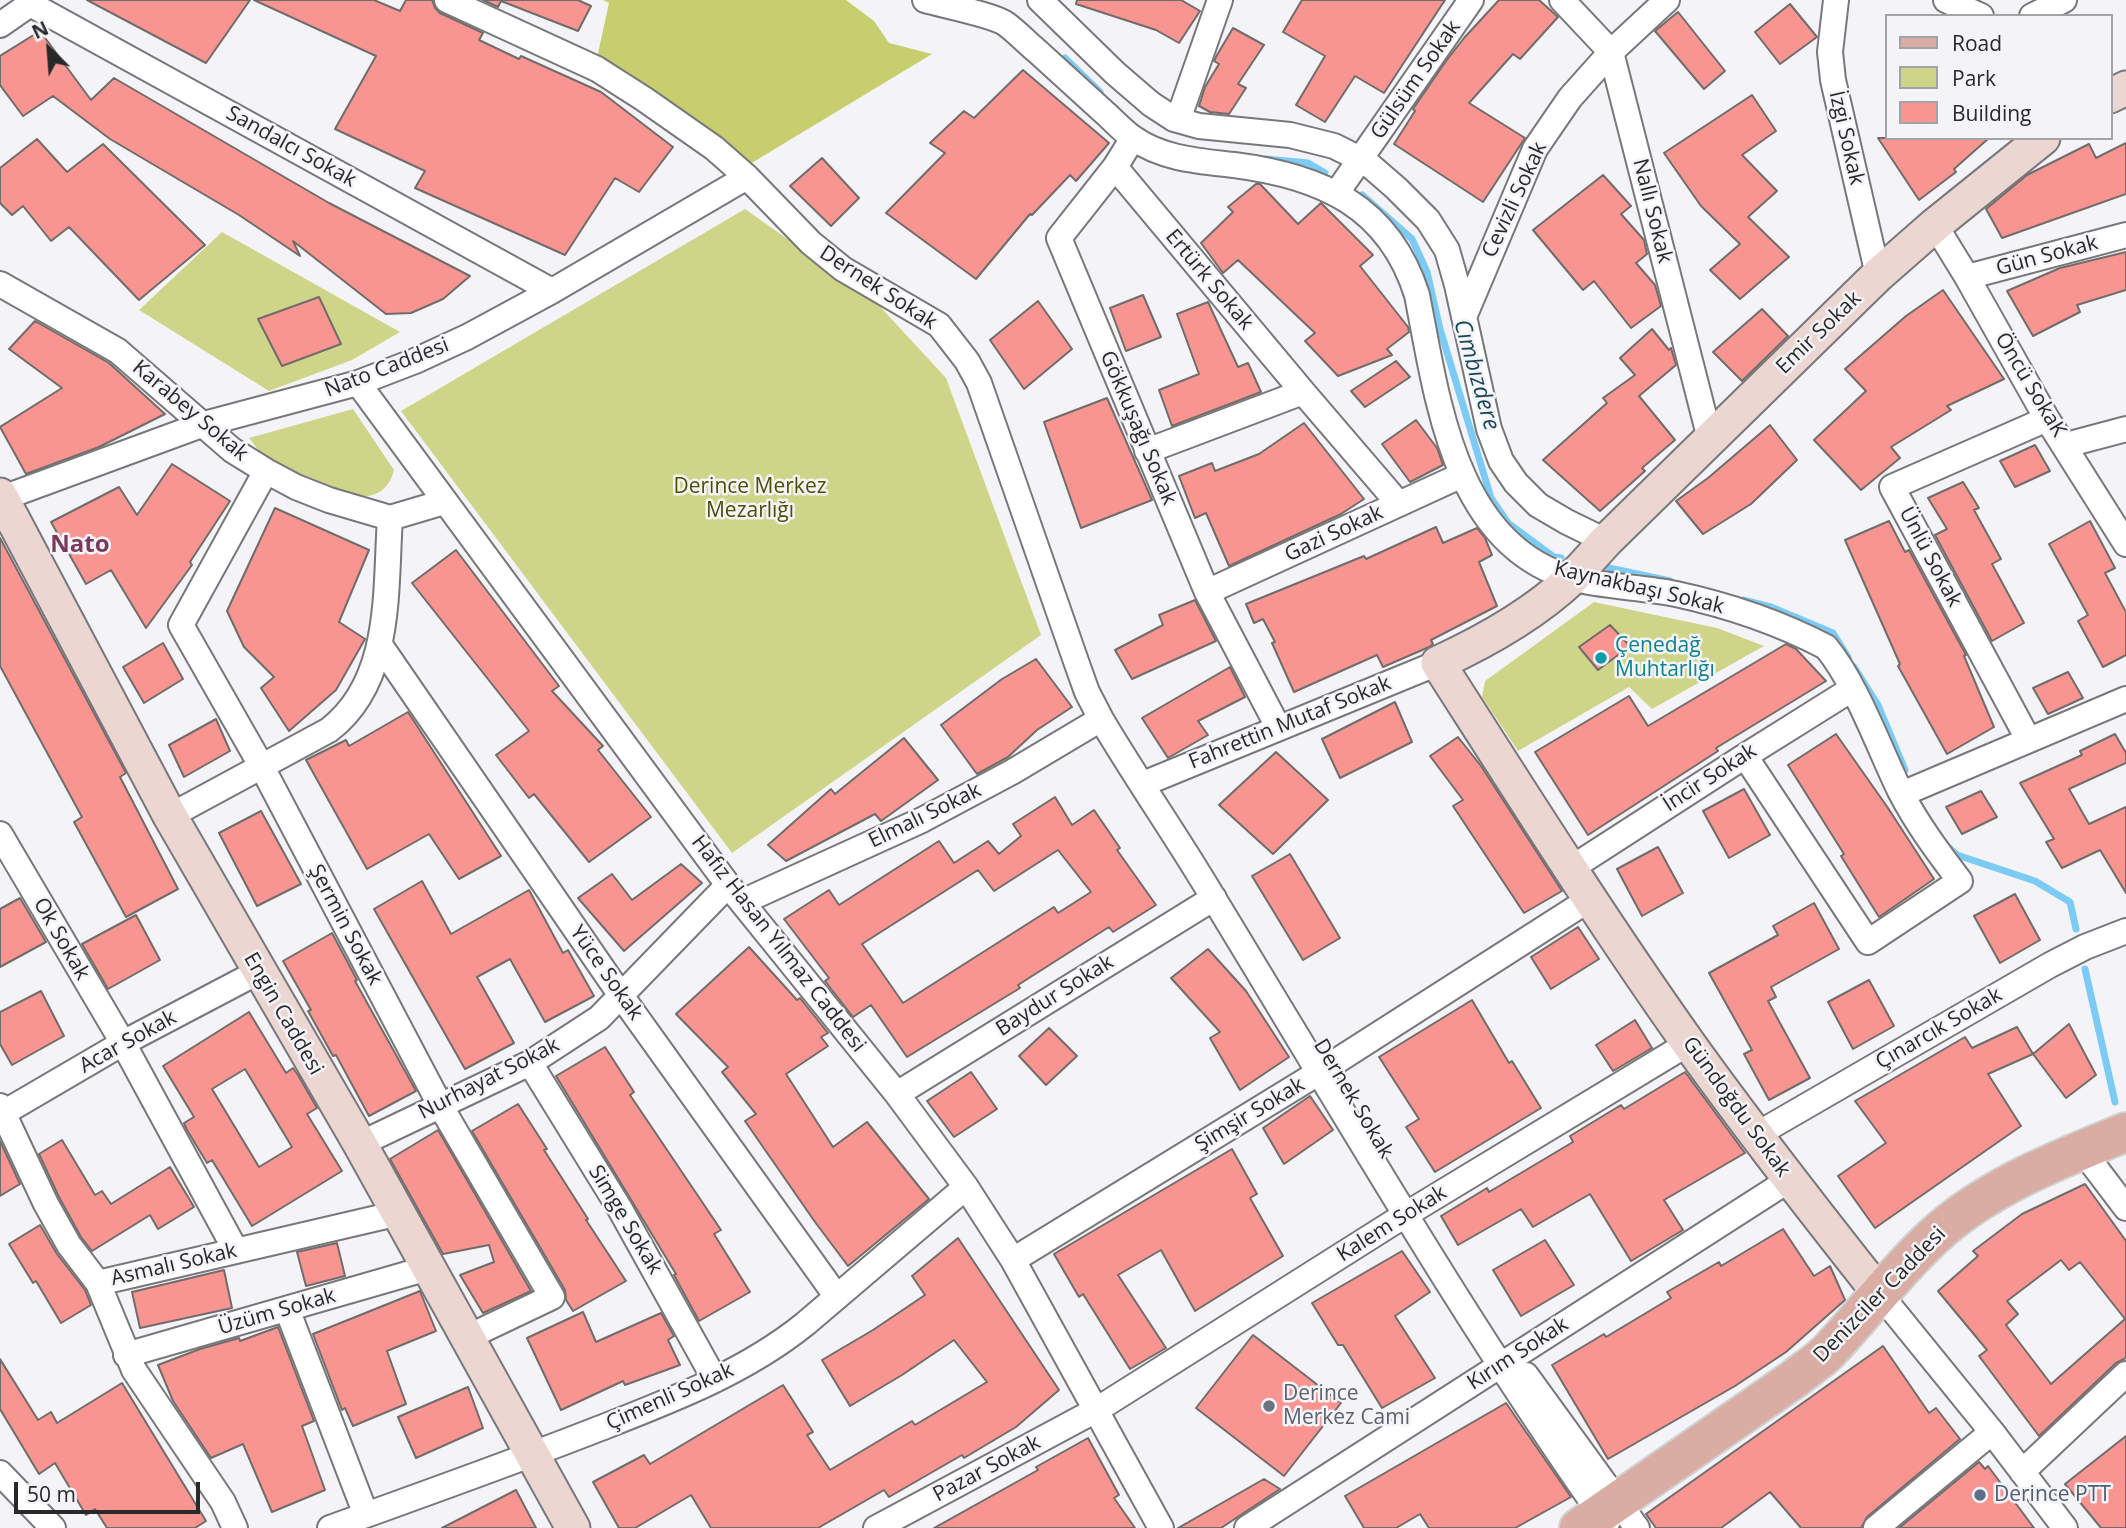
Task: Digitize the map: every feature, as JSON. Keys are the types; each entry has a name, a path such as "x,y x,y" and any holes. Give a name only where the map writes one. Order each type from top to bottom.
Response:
{"main road":[{"name":"Denizciler Caddesi","path":"1609,1520 1826,1353 1935,1234 1995,1192 2126,1132"}],"street":[{"name":"Dernek Sokak","path":"447,0 597,69 644,99 713,148 747,177 811,243 843,269 939,325 967,361 988,406 1077,664 1101,719 1150,781 1412,1211 1609,1520"},
{"path":"925,0 1004,22 1039,0 1142,96 1178,120 1199,126 1290,135 1334,146 1360,160 1396,188 1427,220 1447,250 1489,429 1501,461 1516,483 1538,505 1606,541"},
{"path":"1178,120 1220,0"},
{"name":"Gülsüm Sokak","path":"1336,194 1471,0"},
{"name":"Nallı Sokak","path":"1562,0 1611,52 1710,439"},
{"name":"Cevizli Sokak","path":"1464,317 1535,149 1570,98 1611,52 1667,0"},
{"name":"İzgi Sokak","path":"1836,0 1830,52 1833,80 1878,275"},
{"path":"1946,0 1977,14"},
{"path":"2036,14 2064,0"},
{"path":"0,25 33,2"},
{"name":"Sandalcı Sokak","path":"33,2 552,291"},
{"name":"Kaynakbaşı Sokak","path":"1004,22 1132,138 1189,160 1270,170 1299,177 1327,188 1355,206 1382,230 1398,251 1409,272 1447,436 1462,475 1481,510 1519,551 1541,566 1572,578 1675,594 1737,611 1826,647 1836,659 1852,689 1902,794 1931,844 1960,881 1868,942 1745,755"},
{"name":"Gökkuşağı Sokak","path":"1132,138 1115,167 1059,238 1207,592 1278,727"},
{"name":"Emir Sokak","path":"1438,663 1497,633 1532,610 1572,578 1606,541 1878,275 2041,140"},
{"name":"Ertürk Sokak","path":"1115,167 1399,504"},
{"name":"Nato Caddesi","path":"1,498 204,424 358,383 436,352 552,291 747,177"},
{"name":"Öncü SokaK","path":"1935,226 2047,419 2066,445 2126,544"},
{"name":"Gün Sokak","path":"1967,277 2126,235"},
{"name":"Karabey Sokak","path":"0,284 118,351 232,450 266,471 329,500 390,518"},
{"name":"Hafız Hasan Yılmaz Caddesi","path":"358,383 444,502 537,607 735,893 897,1094 965,1187 1013,1260 1098,1409 1161,1528"},
{"path":"1147,451 1303,392"},
{"name":"Ünlü Sokak","path":"2028,739 1892,487 2047,419"},
{"path":"2066,445 2126,429"},
{"name":"Şermin Sokak","path":"266,471 181,625 262,767 440,1105 552,1297 468,1337"},
{"name":"Gazi Sokak","path":"1207,592 1462,475"},
{"name":"Engin Caddesi","path":"1,498 170,816 360,1144 573,1528"},
{"path":"170,816 329,730 344,718 366,686 380,645 390,518 444,502"},
{"name":"Yüce Sokak","path":"380,645 622,997 837,1297"},
{"name":"Fahrettin Mutaf Sokak","path":"1150,781 1438,663"},
{"name":"Gündoğdu Sokak","path":"1438,663 1570,869 1689,1044 1789,1180 1992,1432 2065,1528"},
{"name":"Dernek Sokak","path":"1077,664 1109,705 1214,898 1325,1068"},
{"name":"İncir Sokak","path":"1570,869 1852,689"},
{"path":"1902,794 2126,699"},
{"name":"Elmalı Sokak","path":"735,893 922,820 1012,772 1101,719"},
{"name":"Ok Sokak","path":"0,834 123,1043 236,1251"},
{"name":"Nurhayat Sokak","path":"360,1144 530,1063 599,1018 735,893"},
{"name":"Baydur Sokak","path":"897,1094 1214,898"},
{"name":"Şimşir Sokak","path":"1013,1260 1325,1068 1590,899"},
{"name":"Çınarcık Sokak","path":"1756,1135 2050,965 2085,947 2126,931"},
{"name":"Acar Sokak","path":"1,1111 258,972"},
{"name":"Kalem Sokak","path":"1098,1409 1412,1211 1689,1044"},
{"name":"Simge Sokak","path":"530,1063 621,1209 715,1380"},
{"name":"Asmalı Sokak","path":"1,1111 69,1245 98,1283 399,1213"},
{"path":"2082,1150 2126,1208"},
{"name":"Kırım Sokak","path":"1247,1528 1789,1180"},
{"name":"Çimenli Sokak","path":"330,1528 531,1455 715,1380 783,1342 965,1187"},
{"name":"Üzüm Sokak","path":"126,1355 428,1268"},
{"path":"98,1283 134,1370 223,1502 236,1528"},
{"path":"287,1309 366,1515"},
{"path":"2022,1472 2126,1374"},
{"name":"Pazar Sokak","path":"876,1528 1098,1409"},
{"path":"1875,1528 1992,1432"},
{"path":"0,1473 53,1528"}],"green space":[{"path":"603,0 846,0 874,21 889,43 932,54 750,164 597,58 609,3"},
{"name":"Derince Merkez Mezarlığı","path":"745,209 874,300 946,378 1041,635 732,853 401,411"},
{"path":"222,232 400,332 352,360 269,391 139,310"},
{"path":"353,409 394,470 388,484 378,493 354,496 279,467 264,457 249,438"},
{"path":"1594,602 1717,628 1764,646 1652,709 1629,687 1518,751 1482,697 1485,681"}],"building":[{"path":"87,0 250,0 206,63"},
{"path":"254,0 374,0 400,11 406,0 432,0 440,13 483,33 479,40 601,92 673,147 639,192 615,178 565,255 415,188 425,171 335,129 376,56"},
{"path":"483,0 578,0 591,6 578,31 501,1 498,7"},
{"path":"1077,0 1181,0 1200,11 1179,43 1156,30 1076,4"},
{"path":"1302,0 1445,0 1384,93 1355,76 1325,122 1296,105 1325,56 1283,32"},
{"path":"1499,0 1539,0 1558,17 1520,59 1513,54 1469,103 1525,138 1483,202 1394,144 1415,111 1413,109 1446,61"},
{"path":"1790,4 1817,37 1780,64 1755,32"},
{"path":"1678,12 1725,71 1704,89 1655,31"},
{"path":"1233,28 1264,45 1238,84 1246,88 1229,114 1210,112 1199,106 1205,87 1219,64 1214,61"},
{"path":"40,31 91,100 114,78 329,203 470,276 443,299 411,313 386,314 293,241 300,256 239,215 110,139 53,96 23,116 0,85 0,56"},
{"path":"1023,70 1109,143 1076,181 1070,175 1032,215 1030,214 976,279 886,213 945,153 930,143 964,111 974,118"},
{"path":"1752,95 1776,131 1742,155 1777,191 1748,217 1789,257 1740,299 1710,270 1740,244 1701,206 1664,153"},
{"path":"1878,138 1987,140 1954,169 1956,172 1919,200"},
{"path":"37,139 67,172 103,144 205,245 139,300 69,227 51,241 23,206 12,215 0,203 0,168"},
{"path":"2126,143 2126,194 2002,238 1986,209 2027,175 2089,144 2096,158"},
{"path":"822,158 859,198 831,226 790,186"},
{"path":"1603,175 1631,206 1621,214 1644,240 1647,254 1636,263 1655,285 1661,306 1631,328 1594,281 1583,290 1533,230"},
{"path":"1256,184 1260,184 1298,224 1321,203 1373,255 1360,266 1408,327 1409,332 1387,349 1392,355 1338,376 1305,341 1315,333 1238,260 1223,273 1201,243 1233,212 1228,207"},
{"path":"2126,252 2126,290 2077,305 2080,312 2033,336 2007,291 2060,268"},
{"path":"1943,290 2004,379 1947,406 1951,410 1891,447 1900,458 1861,490 1814,440 1866,391 1845,369 1906,316"},
{"path":"1143,295 1161,337 1126,351 1110,308"},
{"path":"319,297 341,344 282,366 258,319"},
{"path":"1038,301 1072,349 1024,389 990,340"},
{"path":"1208,302 1238,367 1248,363 1261,392 1172,426 1159,390 1199,374 1177,314"},
{"path":"1762,309 1788,336 1742,381 1713,352"},
{"path":"35,321 109,363 165,414 99,447 26,474 0,427 62,388 9,349"},
{"path":"1652,329 1669,350 1671,348 1676,365 1639,396 1675,440 1642,468 1645,471 1600,511 1543,460 1607,403 1603,398 1635,375 1620,358"},
{"path":"1396,361 1410,377 1365,407 1351,391"},
{"path":"1107,398 1152,500 1081,528 1044,422"},
{"path":"1416,420 1437,448 1443,465 1410,482 1382,444"},
{"path":"1304,423 1364,499 1341,514 1229,566 1206,513 1195,518 1179,476 1212,463 1215,471 1259,454"},
{"path":"1770,425 1797,460 1751,504 1703,534 1676,501 1708,478"},
{"path":"2035,445 2050,471 2015,487 2000,461"},
{"path":"172,464 230,501 190,562 192,565 146,628 111,570 86,584 51,522 119,487 137,515"},
{"path":"1963,482 1979,508 1974,510 2001,559 1992,564 2024,623 1992,641 1935,535 1947,529 1928,498"},
{"path":"275,508 369,550 339,622 365,639 336,690 289,731 261,688 274,677 244,647 227,611"},
{"path":"1889,521 1905,552 1909,550 1966,655 1964,656 1994,727 1947,754 1898,666 1900,664 1845,540"},
{"path":"2090,521 2115,568 2105,573 2126,612 2126,655 2103,667 2078,621 2088,615 2049,544"},
{"path":"1436,527 1443,543 1477,528 1485,538 1492,555 1479,562 1497,606 1431,640 1433,644 1429,647 1383,667 1377,655 1294,692 1263,619 1254,623 1246,604 1364,556 1366,559"},
{"path":"0,538 126,773 120,777 178,889 126,917 74,822 82,817 0,666"},
{"path":"456,550 559,686 552,691 603,746 598,750 651,817 589,862 534,794 529,798 496,755 529,731 412,583"},
{"path":"1195,600 1216,641 1132,679 1115,650 1163,625 1159,615"},
{"name":"Çenedağ Muhtarlığı","path":"1610,625 1630,646 1598,670 1579,647"},
{"path":"163,643 183,679 144,703 123,667"},
{"path":"1786,644 1796,649 1826,681 1716,748 1718,751 1588,835 1535,752 1629,696 1648,726"},
{"path":"1036,659 1072,707 1037,730 1008,757 977,774 941,725 1002,679"},
{"path":"1230,667 1245,697 1198,721 1208,735 1168,758 1142,718"},
{"path":"2068,672 2083,698 2048,714 2033,688"},
{"path":"1395,702 1412,742 1340,778 1322,739"},
{"path":"408,712 501,856 459,879 429,834 367,869 306,760 346,740 349,746"},
{"path":"216,719 230,751 184,777 169,745"},
{"path":"1836,734 1934,879 1879,917 1841,856 1844,854 1788,765"},
{"path":"2115,734 2126,753 2126,763 2069,789 2089,824 2126,807 2126,893 2100,850 2062,868 2046,842 2054,839 2020,783 2082,755 2080,751"},
{"path":"1458,737 1481,766 1562,891 1524,913 1453,806 1463,800 1430,756"},
{"path":"904,738 938,780 881,821 875,814 786,861 768,845 831,789 835,794"},
{"path":"1276,752 1328,800 1273,854 1219,805"},
{"path":"1744,789 1770,835 1729,858 1703,811"},
{"path":"1981,791 1997,817 1962,834 1946,807"},
{"path":"1055,797 1072,825 1094,810 1120,848 1117,850 1156,905 1113,932 1109,927 1018,985 1020,988 907,1057 871,1005 853,1017 825,981 829,978 784,919 829,890 839,905 939,841 954,863 988,841 999,854 1021,836 1013,824","holes":["1058,850 1091,892 1058,913 1054,907 903,1003 862,944 978,870 994,891"]},
{"path":"261,811 301,884 257,906 219,833"},
{"path":"1658,847 1683,893 1642,916 1617,869"},
{"path":"1290,854 1340,938 1303,960 1252,876"},
{"path":"681,864 702,883 624,951 578,898 612,874 632,900"},
{"path":"422,881 451,934 529,890 563,953 568,950 594,996 545,1022 510,959 477,977 514,1043 465,1069 374,909"},
{"path":"2015,894 2040,940 2000,963 1974,916"},
{"path":"20,898 46,942 0,967 0,909"},
{"path":"1814,903 1839,949 1771,987 1776,997 1768,1001 1810,1078 1769,1100 1744,1054 1752,1050 1709,973 1778,935 1773,926"},
{"path":"136,915 160,960 108,989 82,944"},
{"path":"1578,927 1599,959 1551,989 1531,957"},
{"path":"332,933 357,980 355,981 416,1091 369,1116 336,1055 333,1056 308,1011 311,1010 283,961"},
{"path":"749,947 797,1000 800,998 828,1033 821,1037 828,1046 786,1074 833,1147 867,1122 929,1199 848,1266 745,1121 756,1114 722,1072 728,1067 676,1014"},
{"path":"1208,949 1246,991 1289,1057 1240,1090 1210,1038 1220,1032 1171,978"},
{"path":"1869,980 1894,1026 1853,1049 1828,1002"},
{"path":"41,991 64,1036 12,1065 0,1044 0,1012"},
{"path":"1472,1000 1509,1063 1512,1061 1541,1108 1435,1172 1406,1127 1419,1119 1379,1057"},
{"path":"249,1012 286,1073 293,1068 298,1075 317,1108 307,1114 342,1171 252,1226 212,1160 207,1163 187,1130 184,1123 194,1117 163,1066","holes":["245,1069 292,1147 259,1167 212,1089"]},
{"path":"1635,1020 1652,1048 1613,1071 1596,1045"},
{"path":"2069,1024 2096,1075 2066,1098 2033,1054"},
{"path":"2017,1027 2033,1054 1988,1074 2021,1126 1875,1228 1838,1176 1886,1143 1855,1101 1965,1037 1972,1048"},
{"path":"1049,1028 1077,1056 1046,1085 1019,1056"},
{"path":"605,1047 634,1092 630,1095 721,1230 714,1234 750,1292 699,1321 674,1275 676,1274 556,1076"},
{"path":"971,1072 997,1109 954,1137 927,1101"},
{"path":"1685,1072 1745,1153 1664,1200 1683,1230 1631,1261 1590,1194 1533,1227 1521,1209 1458,1245 1441,1216 1487,1188 1489,1192 1573,1142 1570,1136 1621,1105 1624,1109"},
{"path":"1310,1096 1333,1130 1284,1164 1263,1128"},
{"path":"518,1104 547,1149 544,1150 588,1219 586,1220 626,1281 573,1311 566,1300 565,1290 472,1131"},
{"path":"438,1130 531,1291 483,1313 460,1275 494,1262 489,1245 443,1254 390,1159"},
{"path":"62,1140 95,1195 102,1191 111,1204 170,1167 194,1207 158,1229 150,1215 92,1251 59,1197 39,1154"},
{"path":"0,1141 20,1184 0,1196"},
{"path":"1232,1149 1257,1194 1250,1198 1283,1256 1195,1311 1161,1250 1118,1275 1166,1348 1130,1369 1083,1294 1079,1297 1054,1254"},
{"path":"2085,1184 2126,1241 2126,1358 2116,1363 2039,1436 1979,1356 1987,1350 1938,1291 1978,1256 1973,1251 2022,1214","holes":["2061,1260 2069,1270 2080,1262 2125,1319 2051,1384 2006,1325 2018,1314 2007,1301"]},
{"path":"40,1225 57,1254 85,1290 91,1305 61,1323 36,1281 33,1283 9,1244"},
{"path":"1783,1229 1814,1276 1830,1266 1845,1300 1786,1352 1735,1386 1608,1459 1552,1365 1671,1298 1667,1292 1719,1262 1721,1266"},
{"path":"958,1238 1059,1390 1016,1427 889,1497 884,1490 818,1528 711,1528 691,1495 635,1528 619,1528 593,1482 644,1455 650,1464 783,1385 813,1432 807,1435 830,1470 912,1421 915,1425 987,1382 954,1340 850,1406 822,1360 925,1295 912,1276"},
{"path":"1545,1240 1574,1285 1521,1316 1493,1270"},
{"path":"337,1243 345,1276 306,1286 297,1252"},
{"path":"1402,1251 1430,1292 1395,1316 1435,1378 1382,1408 1343,1345 1338,1345 1312,1303"},
{"path":"224,1270 232,1308 140,1328 132,1292"},
{"path":"420,1291 436,1331 387,1351 406,1404 353,1426 345,1408 342,1410 313,1334"},
{"path":"583,1312 596,1342 661,1313 674,1336 668,1340 680,1365 625,1385 623,1381 561,1410 527,1338"},
{"path":"278,1327 314,1421 302,1426 325,1490 272,1512 243,1444 211,1458 173,1401 158,1365 200,1349 239,1338 240,1341"},
{"name":"Derince Merkez Cami","path":"1253,1335 1341,1403 1284,1476 1196,1408"},
{"path":"1883,1346 1929,1413 1936,1408 1960,1439 1867,1517 1861,1528 1801,1528 1770,1492 1721,1528 1656,1528 1646,1514"},
{"path":"0,1359 38,1420 51,1412 57,1423 122,1383 206,1521 195,1528 107,1528 95,1509 86,1515 55,1463 39,1474 0,1409"},
{"path":"468,1387 483,1428 416,1458 398,1417"},
{"path":"1506,1403 1571,1497 1515,1528 1429,1528 1420,1514 1396,1528 1364,1528 1345,1496"},
{"path":"2126,1436 2126,1528 2101,1528 2065,1484"},
{"path":"1088,1438 1119,1495 1114,1498 1135,1528 934,1528 1038,1470 1036,1467"},
{"name":"Derince PTT","path":"1979,1462 1985,1469 1988,1466 2034,1528 1899,1528"},
{"path":"1264,1479 1280,1489 1221,1528 1178,1528"},
{"path":"516,1490 536,1528 442,1528"}],"waterway":[{"name":"Cımbızdere","path":"1065,58 1100,92"},
{"name":"Cımbızdere","path":"1266,159 1308,163 1325,173"},
{"name":"Cımbızdere","path":"1362,195 1412,239 1427,272 1440,329 1491,498 1508,523 1554,557 1561,558"},
{"name":"Cımbızdere","path":"1609,568 1670,581"},
{"name":"Cımbızdere","path":"1743,600 1771,607 1833,633 1848,657"},
{"name":"Cımbızdere","path":"1854,667 1878,705 1905,770"},
{"name":"Cımbızdere","path":"1949,848 1957,855 2035,881 2070,902 2076,929"},
{"name":"Cımbızdere","path":"2085,969 2115,1102"}],"place":[{"name":"Çenedağ Muhtarlığı","path":"1601,658"},
{"name":"Derince Merkez Cami","path":"1269,1406"},
{"name":"Derince PTT","path":"1980,1495"}],"district":[{"name":"Nato","path":"80,545"}]}
